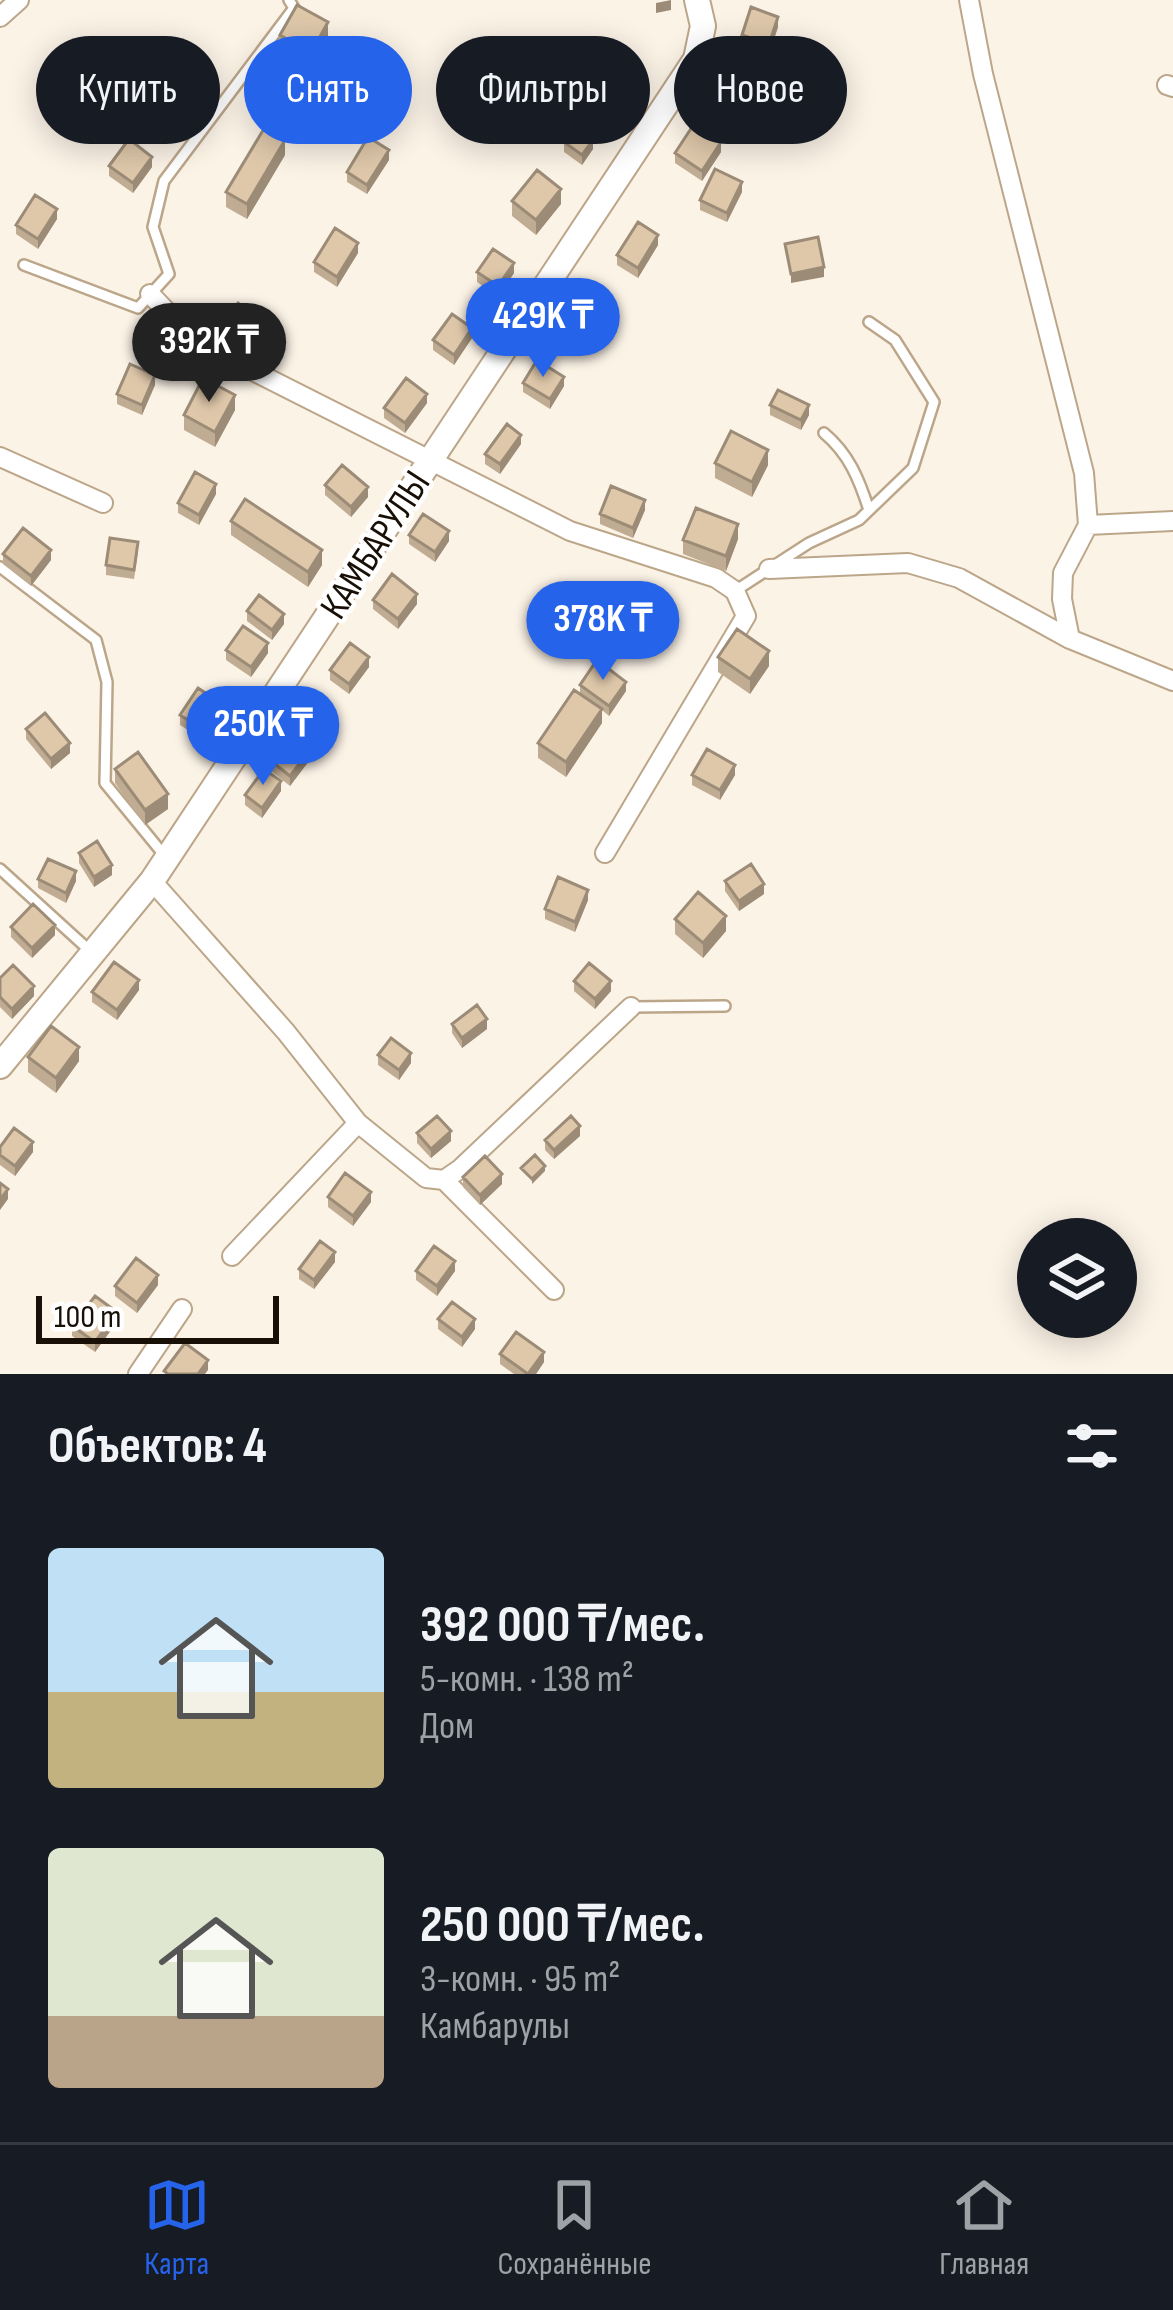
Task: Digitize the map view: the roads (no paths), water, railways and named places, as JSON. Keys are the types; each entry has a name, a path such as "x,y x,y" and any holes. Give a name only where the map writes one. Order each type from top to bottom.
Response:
{"street":[{"path":"0,17 19,0"},
{"name":"КАМБАРУЛЫ","path":"0,1066 152,881 695,59 703,26 697,0"},
{"path":"969,0 982,74 1084,473 1088,525 1063,573 1062,599 1070,639"},
{"path":"150,294 196,342 428,460 570,532 716,578 735,591 746,616 605,853"},
{"path":"0,457 103,503"},
{"path":"1088,525 1173,520"},
{"path":"769,569 908,563 959,578 1070,639 1173,681"},
{"path":"152,881 286,1032 358,1123 426,1178 444,1180 554,1290"},
{"path":"444,1180 631,1007"},
{"path":"232,1256 358,1123"},
{"path":"138,1374 182,1309"}],"lane":[{"path":"24,266 138,308 169,274 153,227 164,181 294,8 289,0"},
{"path":"735,591 809,543 859,520 913,468 934,402 895,340 869,322"},
{"path":"824,433 840,446 858,476 869,510"},
{"path":"0,566 96,640 107,682 105,784 167,859"},
{"path":"0,869 93,953"},
{"path":"631,1007 725,1006"}]}
